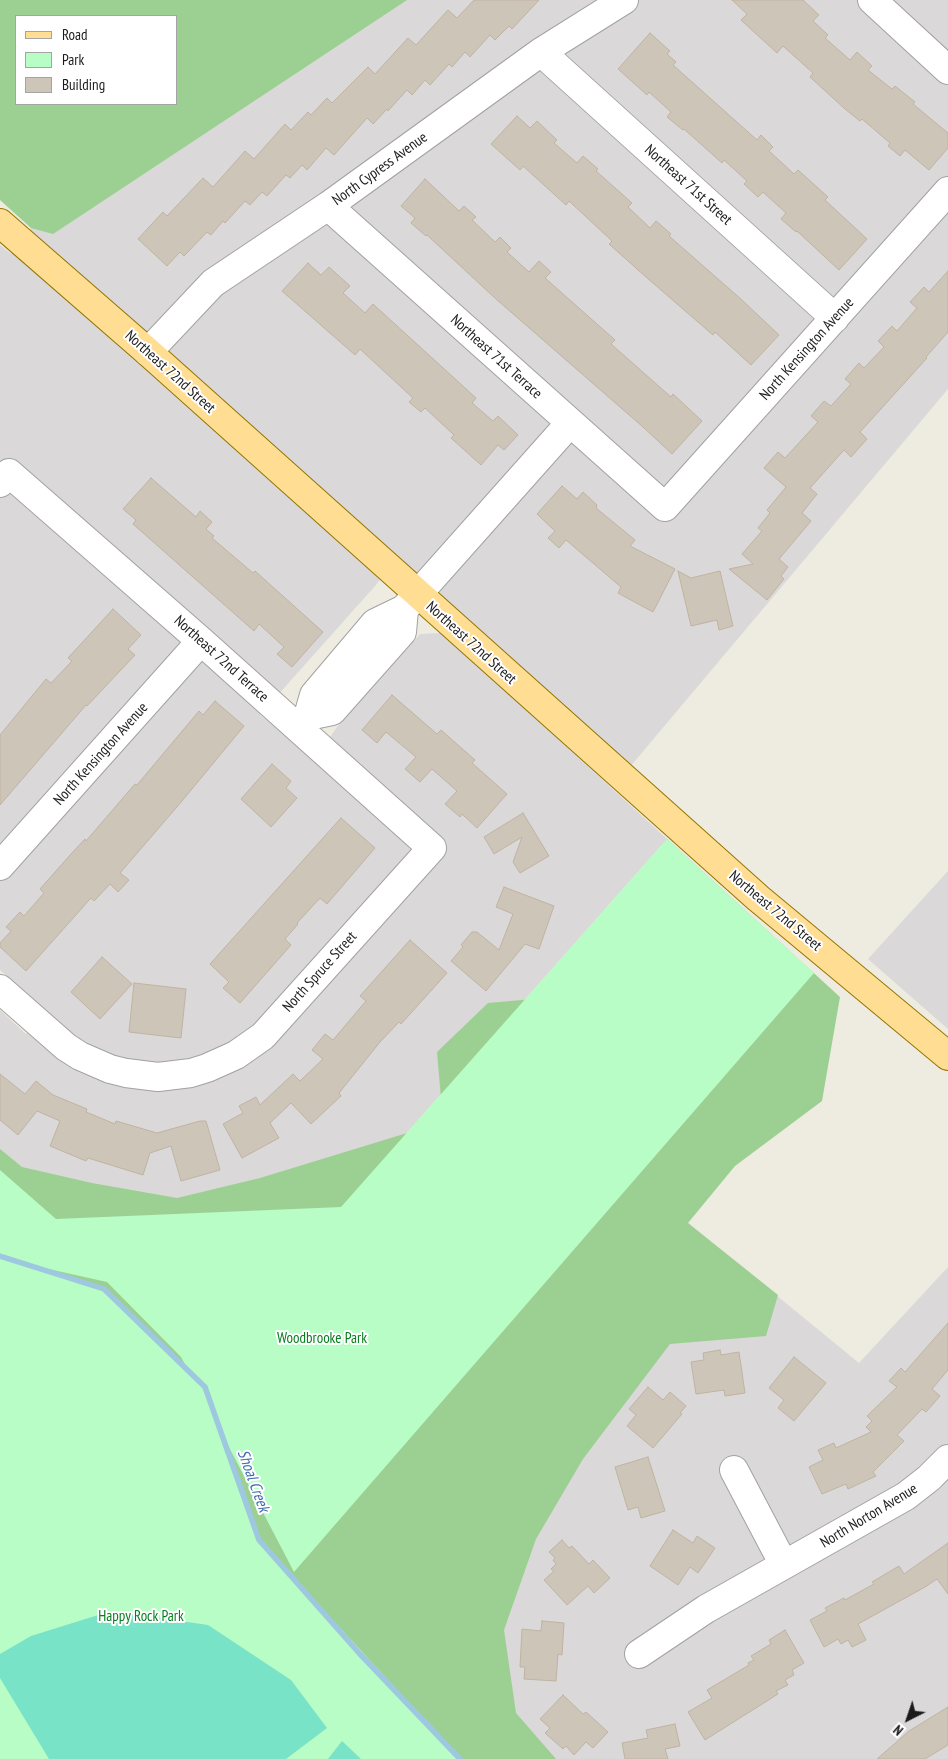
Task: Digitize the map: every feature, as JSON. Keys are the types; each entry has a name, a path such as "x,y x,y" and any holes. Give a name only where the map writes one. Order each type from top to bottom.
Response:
{"main road":[{"name":"Northeast 72nd Street","path":"0,223 148,352 411,602 758,898 948,1056"}],"street":[{"name":"North Cypress Avenue","path":"148,352 213,283 328,206 541,52 624,0"},
{"path":"872,0 948,70"},
{"name":"Northeast 71st Street","path":"541,52 835,318"},
{"name":"North Kensington Avenue","path":"665,507 948,190"},
{"name":"Northeast 71st Terrace","path":"328,206 665,507"},
{"path":"303,722 314,695 375,623 411,602 570,423"},
{"name":"Northeast 72nd Terrace","path":"4,478 201,641 303,722 432,848"},
{"name":"North Kensington Avenue","path":"0,866 201,641"},
{"name":"North Spruce Street","path":"0,989 66,1047 95,1063 110,1069 134,1074 158,1076 191,1073 236,1055 263,1036 432,848"},
{"name":"North Norton Avenue","path":"639,1654 706,1609 906,1496 929,1478 948,1459"},
{"path":"734,1470 784,1565"}],"shaded area":[{"path":"219,0 948,0 948,389 629,768 397,557 375,586 260,715 315,759 337,727 420,634 443,633 667,839 341,1207 56,1219 0,1170 0,1010 26,1034 46,1010 0,970 0,245 11,254 31,228 175,105 178,105 178,99"},
{"path":"948,871 948,1029 868,959"},
{"path":"688,1223 859,1363 948,1267 948,1759 496,1759 311,1580"}],"green space":[{"path":"0,0 407,0 53,234 31,228 0,200"},
{"path":"667,839 840,997 822,1101 735,1166 688,1223 778,1295 766,1336 670,1344 583,1459 536,1539 504,1630 516,1713 556,1759 389,1759 0,1578 0,1149 22,1167 92,1183 177,1198 260,1178 443,1122 437,1052 488,1003 555,997"},
{"path":"667,839 814,973 294,1572 221,1432 259,1540 461,1759 0,1759 0,1170 56,1219 341,1207","holes":["17,1262 107,1282 181,1357 188,1370 104,1289"]},
{"name":"Happy Rock Park","path":"111,1611 208,1625 291,1680 327,1728 286,1759 49,1759 0,1678 0,1654 31,1636"},
{"path":"342,1741 361,1759 328,1759"}],"building":[{"path":"474,0 539,0 512,29 509,26 495,40 490,35 470,57 465,52 452,67 449,64 430,85 425,80 412,95 407,90 373,124 367,118 334,155 326,148 307,170 302,165 290,178 286,175 267,196 262,192 250,205 245,201 225,223 223,221 211,235 207,232 184,256 180,252 167,266 138,239 163,212 167,216 203,178 213,187 245,151 254,159 285,124 291,130 308,112 311,115 327,98 332,103 368,67 375,74 408,38 416,45 448,10 457,18"},
{"path":"732,0 803,0 819,15 813,21 828,35 825,38 850,60 857,52 872,66 868,70 892,89 895,86 915,102 913,104 948,133 948,148 929,170 905,150 900,156 888,146 890,143 862,119 860,121 845,109 810,77 813,73 783,46 777,53 741,20 747,14"},
{"path":"650,33 670,51 667,54 676,62 673,65 757,140 761,135 773,147 769,151 794,174 798,170 828,197 825,200 867,239 839,270 797,231 781,219 786,213 763,192 758,197 744,184 747,181 724,160 722,163 684,129 667,117 671,112 649,92 647,95 618,69"},
{"path":"517,116 530,128 537,121 557,140 554,143 577,163 583,156 598,169 596,171 632,203 628,207 650,228 656,221 671,234 669,236 779,335 751,365 715,332 713,335 609,244 612,241 569,201 566,205 523,166 520,170 491,144"},
{"path":"425,179 459,211 464,206 476,217 472,220 495,242 500,237 511,248 507,252 529,272 539,261 551,272 545,278 615,340 611,344 671,397 673,394 702,421 672,454 496,299 427,235 411,223 415,218 401,206"},
{"path":"308,263 321,275 329,267 350,286 343,293 365,313 373,304 476,398 472,403 493,421 498,416 518,435 504,450 498,445 481,465 451,438 454,435 425,408 421,412 409,402 413,398 360,349 355,355 282,291"},
{"path":"948,271 948,332 860,432 867,439 851,457 844,450 810,488 817,494 802,513 811,521 779,559 788,567 781,576 784,579 767,600 729,569 753,564 742,554 762,531 758,528 770,513 767,510 786,487 764,468 778,452 785,458 818,422 811,416 824,401 831,406 851,384 845,379 859,363 864,368 884,347 878,341 892,326 897,331 917,308 910,302 924,287 929,292"},
{"path":"151,478 196,517 200,511 212,522 206,529 214,536 212,538 253,573 255,571 323,632 292,667 277,654 284,647 259,624 254,631 133,524 136,520 123,509"},
{"path":"562,486 577,499 583,492 597,505 596,508 635,540 630,546 675,569 653,612 618,593 621,587 566,540 559,548 548,538 555,531 537,514"},
{"path":"678,571 691,578 720,571 733,626 719,630 717,620 691,626"},
{"path":"113,609 141,635 128,649 135,655 86,705 0,805 0,735 46,679 51,683 72,661 68,658"},
{"path":"392,695 437,734 441,730 475,760 472,763 507,794 477,828 462,814 460,817 445,804 457,791 432,769 420,782 405,769 416,757 386,732 377,743 362,730"},
{"path":"215,701 244,726 120,873 129,880 118,892 110,884 94,901 91,898 26,971 0,947 0,943 11,931 6,927 20,912 24,916 44,893 40,889 71,854 85,839 86,841 135,784 137,785 199,711 203,715"},
{"path":"272,764 291,781 286,788 297,798 271,827 241,799"},
{"path":"523,813 549,856 520,873 513,862 522,837 494,854 484,837"},
{"path":"341,818 375,848 327,904 320,898 297,923 285,939 291,945 240,1003 223,988 229,982 210,964"},
{"path":"504,887 554,906 539,949 525,944 486,991 451,961 463,947 461,945 472,932 477,932 499,950 513,914 496,907"},
{"path":"410,940 447,973 401,1024 399,1022 380,1042 339,1093 341,1096 311,1124 291,1103 270,1123 279,1138 242,1158 223,1124 243,1113 239,1106 256,1097 260,1105 293,1074 300,1081 323,1059 312,1050 325,1034 333,1040 366,1001 360,996"},
{"path":"102,957 132,984 100,1019 71,992"},
{"path":"134,983 186,989 181,1038 129,1032"},
{"path":"0,1074 25,1094 36,1081 53,1095 87,1109 86,1112 115,1124 116,1121 157,1133 206,1121 220,1170 181,1181 171,1146 150,1153 143,1175 88,1158 86,1161 50,1146 60,1121 37,1111 18,1135 0,1120"},
{"path":"948,1323 948,1370 932,1389 940,1396 926,1412 922,1409 897,1435 904,1441 873,1472 876,1476 848,1489 846,1484 822,1494 809,1467 823,1460 818,1450 834,1443 836,1448 871,1432 866,1427 872,1421 867,1416 897,1387 889,1381 901,1368 905,1372"},
{"path":"720,1350 721,1355 739,1352 745,1393 725,1396 724,1390 696,1394 691,1362 704,1360 703,1353"},
{"path":"794,1357 826,1383 794,1421 778,1408 784,1400 769,1388"},
{"path":"648,1387 663,1400 670,1392 686,1406 680,1413 682,1414 653,1448 627,1426 636,1415 629,1409"},
{"path":"648,1457 665,1511 641,1518 638,1507 628,1510 615,1467"},
{"path":"673,1530 693,1543 697,1536 715,1548 698,1573 690,1567 678,1585 650,1566"},
{"path":"562,1540 569,1548 572,1546 589,1564 593,1560 610,1578 594,1593 588,1586 567,1605 544,1580 554,1571 551,1569 556,1564 553,1560 555,1558 549,1552"},
{"path":"948,1543 948,1594 937,1579 858,1624 866,1640 852,1647 848,1640 841,1644 838,1639 824,1647 810,1620 827,1611 825,1608 844,1598 845,1600 874,1584 872,1582 899,1566 904,1574"},
{"path":"542,1621 564,1623 562,1655 558,1654 556,1681 524,1679 525,1667 520,1667 522,1629 541,1631"},
{"path":"785,1630 804,1663 792,1670 794,1675 785,1680 788,1685 776,1691 778,1694 705,1740 688,1712 712,1698 707,1690 749,1665 748,1663 754,1660 751,1656 771,1644 769,1640"},
{"path":"563,1695 583,1714 586,1712 608,1732 593,1748 586,1742 574,1755 566,1746 563,1749 545,1733 550,1728 540,1719"},
{"path":"948,1707 948,1745 925,1759 877,1759 909,1731"},
{"path":"675,1724 680,1746 665,1749 668,1759 625,1759 622,1743 648,1738 646,1730"}],"waterway":[{"name":"Shoal Creek","path":"0,1256 104,1289 205,1387 259,1540 359,1653 460,1759"}],"park label":[{"name":"Woodbrooke Park","path":"322,1339"}]}
